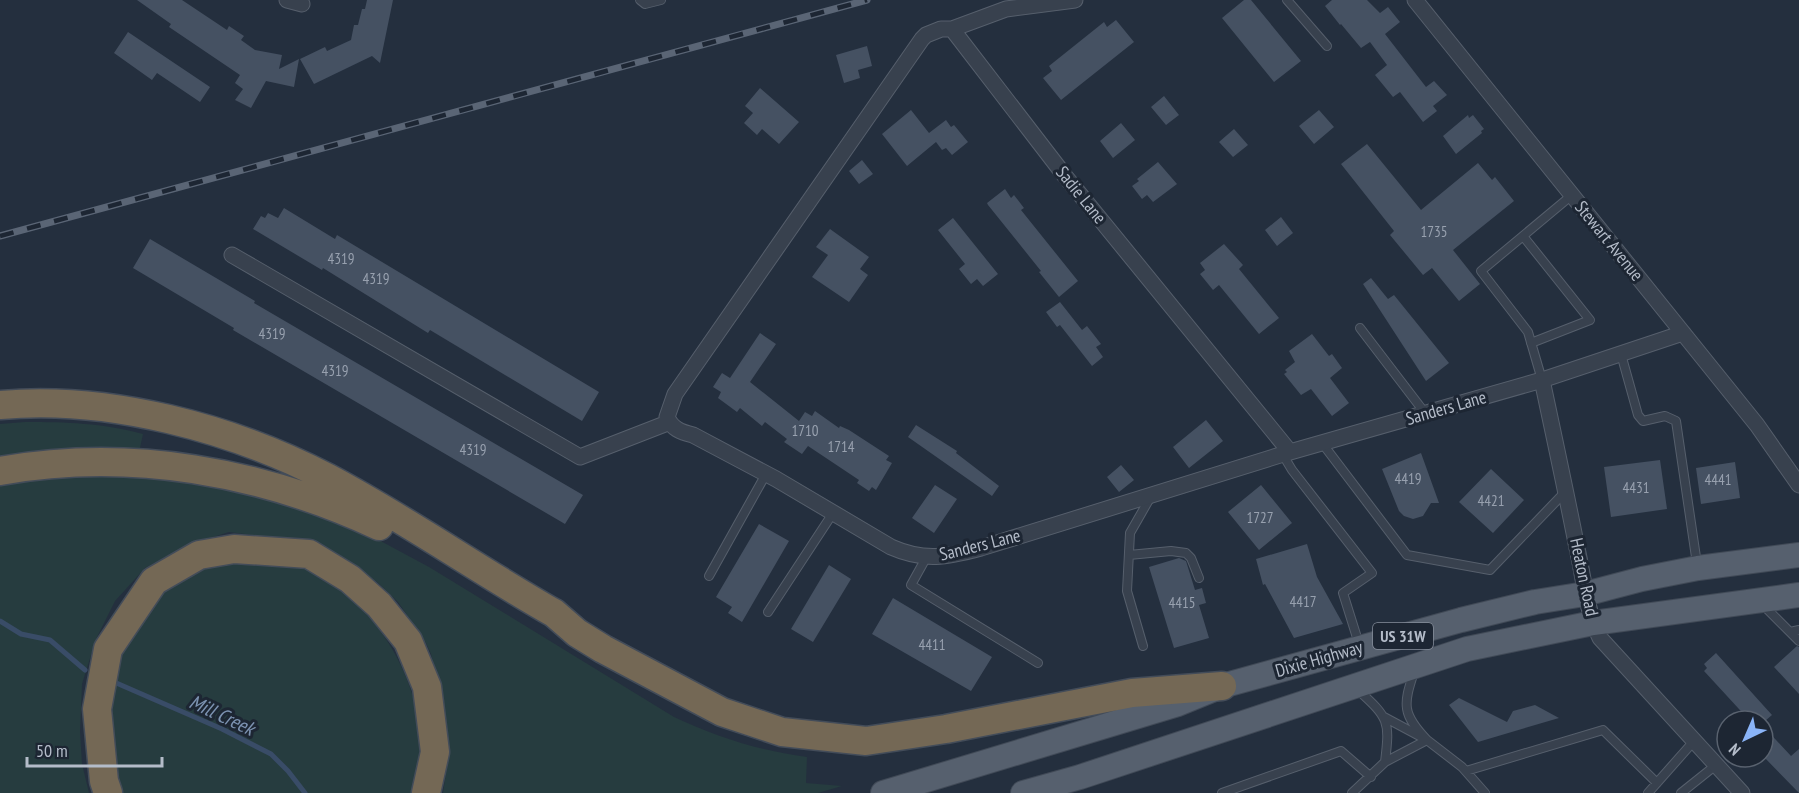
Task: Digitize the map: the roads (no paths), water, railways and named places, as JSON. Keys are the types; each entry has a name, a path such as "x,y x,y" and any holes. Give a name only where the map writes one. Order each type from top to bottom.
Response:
{"highway":[{"path":"0,405 62,403 121,409 200,428 278,455 364,498 554,613 577,633 603,649 722,712 782,732 866,741 946,729 1132,693 1222,686"},
{"path":"0,471 36,466 121,462 212,471 269,484 343,510 382,528 546,627 577,633"},
{"path":"108,793 104,781 97,708 108,649 154,581 199,555 234,549 309,554 350,579 380,605 408,641 427,687 435,752 426,793"}],"main road":[{"name":"Dixie Highway","path":"883,793 1179,704 1222,686 1461,620 1698,568 1799,555"},
{"name":"Dixie Highway","path":"1023,793 1080,777 1467,649 1593,623 1799,596"}],"street":[{"name":"Stewart Avenue","path":"1415,0 1757,425 1799,485"},
{"path":"232,255 580,457 670,422 667,417 675,394 926,35 941,29 952,29 1006,9 1071,1"},
{"name":"Sadie Lane","path":"952,29 1065,176 1286,454"},
{"name":"Sanders Lane","path":"670,422 678,431 693,435 766,474 891,547 908,555 926,558 954,555 981,548 1322,443 1542,380 1683,333"},
{"name":"Heaton Road","path":"1542,380 1585,594 1593,623 1600,638 1715,764"},
{"name":"Heaton Road","path":"1720,769 1742,793"}],"lane":[{"path":"640,0 645,4 662,0"},
{"path":"1287,0 1327,46"},
{"path":"1542,380 1528,332 1481,271 1572,195"},
{"path":"1523,236 1590,320 1531,344"},
{"path":"1360,328 1425,413"},
{"path":"1621,354 1638,415 1643,421 1665,416 1676,422 1698,568"},
{"path":"1322,443 1407,555 1490,570 1566,491"},
{"path":"1286,454 1292,470 1372,573 1343,593 1360,648"},
{"path":"710,576 766,474"},
{"path":"1143,646 1127,591 1130,533 1151,496"},
{"path":"768,612 833,513"},
{"path":"1129,555 1186,553 1191,558 1199,578"},
{"path":"926,558 911,585 1038,663"},
{"path":"1758,601 1795,631 1799,641"},
{"path":"1416,666 1406,697 1407,712 1412,725 1466,771 1485,793"},
{"path":"1355,686 1374,704 1388,725 1385,762"},
{"path":"1383,716 1427,740"},
{"path":"1466,771 1603,730 1657,783"},
{"path":"1352,793 1385,762 1427,740"},
{"path":"1648,793 1694,741"},
{"path":"1222,793 1341,751 1371,777"},
{"path":"1681,793 1715,766"}],"waterway":[{"name":"Mill Creek","path":"0,621 21,634 50,640 85,670"},
{"name":"Mill Creek","path":"114,682 222,729 271,754 305,793"}],"railway":[{"path":"0,236 867,0"}]}
